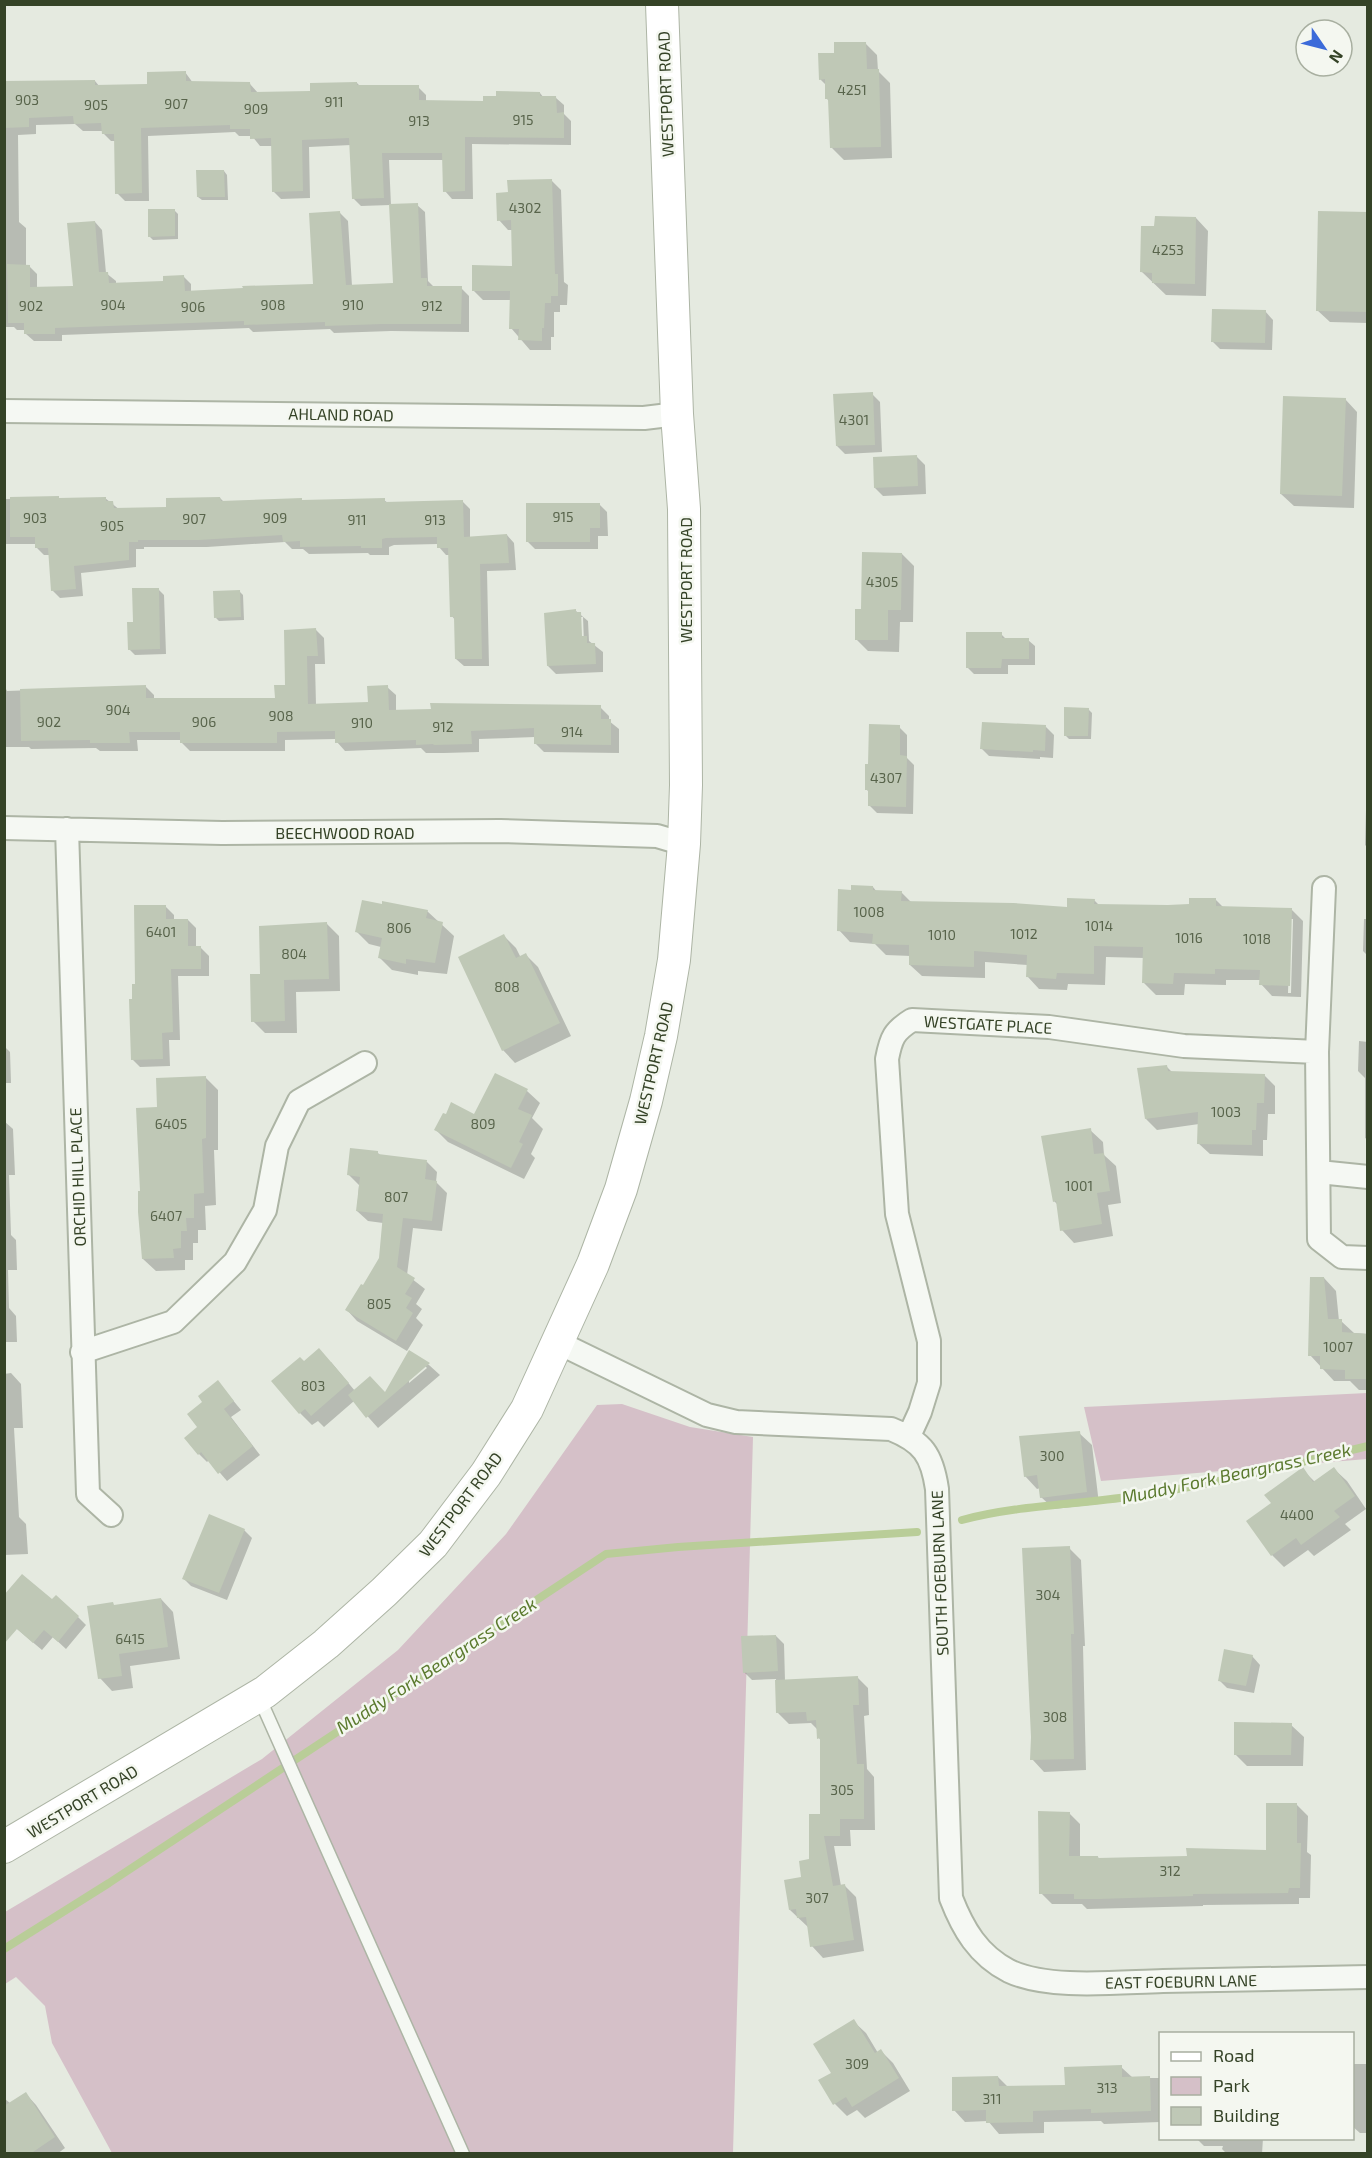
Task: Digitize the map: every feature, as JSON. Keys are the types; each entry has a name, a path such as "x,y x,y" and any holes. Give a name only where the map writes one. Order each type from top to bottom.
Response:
{"main road":[{"name":"WESTPORT ROAD","path":"4,1847 258,1697 326,1644 384,1592 432,1544 486,1474 527,1408 593,1264 621,1189 646,1101 661,1036 674,960 684,844 686,785 684,509 677,414 662,4"}],"street":[{"name":"AHLAND ROAD","path":"4,411 644,418 677,414"},
{"name":"BEECHWOOD ROAD","path":"4,828 222,833 500,831 657,836 684,844"},
{"name":"ORCHID HILL PLACE","path":"67,830 88,1494 111,1515"},
{"path":"1324,888 1317,1052 1319,1239 1342,1257 1368,1258"},
{"name":"WESTGATE PLACE","path":"909,1436 920,1412 929,1383 929,1341 897,1214 887,1059 890,1042 898,1029 912,1020 1048,1026 1184,1047 1317,1052"},
{"path":"82,1352 173,1322 235,1262 265,1210 277,1146 299,1101 365,1063"},
{"path":"1319,1172 1368,1177"},
{"path":"557,1342 707,1415 736,1422 891,1429 909,1436"},
{"name":"SOUTH FOEBURN LANE","path":"909,1436 924,1449 930,1459 937,1490 951,1898 962,1925 976,1946 999,1964"},
{"name":"EAST FOEBURN LANE","path":"999,1964 1025,1977 1051,1981 1368,1977"}],"lane":[{"path":"258,1697 463,2154"}],"green space":[{"path":"1367,1393 1367,1459 1101,1481 1084,1407"},
{"path":"622,1404 690,1427 753,1437 733,2153 112,2153 52,2043 45,2006 16,1977 5,1984 5,1912 262,1759 398,1650 506,1534 597,1405"}],"building":[{"path":"834,42 866,42 867,69 879,69 881,147 830,148 828,99 825,99 825,79 819,80 818,53 834,53"},
{"path":"186,71 186,81 250,82 251,92 310,91 310,83 357,82 357,85 419,85 419,100 483,101 483,96 496,96 496,91 540,92 540,96 556,96 557,113 564,112 564,138 465,137 465,191 443,192 442,153 382,153 384,198 352,199 349,138 302,140 303,191 272,192 271,138 250,139 250,129 230,129 230,125 141,128 142,193 115,194 114,134 102,134 101,123 74,124 73,116 29,118 29,127 4,128 4,81 95,80 95,85 147,84 147,72"},
{"path":"196,170 224,170 225,197 197,197"},
{"path":"552,179 555,274 558,274 558,296 551,296 551,303 545,303 542,341 518,340 519,329 509,329 510,291 472,291 472,265 512,266 511,220 497,221 496,193 508,192 507,180"},
{"path":"418,203 421,278 427,278 427,286 462,286 461,324 325,326 325,322 244,325 244,321 55,328 55,334 24,334 24,323 8,323 7,264 30,265 30,287 73,286 67,223 95,221 99,272 108,272 109,283 163,281 163,276 184,275 185,291 243,288 242,286 313,284 309,213 340,211 346,285 393,283 389,204"},
{"path":"148,209 175,209 175,236 148,237"},
{"path":"1318,211 1368,212 1368,312 1316,311"},
{"path":"1155,216 1196,217 1195,284 1152,283 1152,273 1140,272 1141,226 1154,226"},
{"path":"1212,309 1266,310 1265,343 1211,342"},
{"path":"873,392 875,445 836,446 833,394"},
{"path":"1283,396 1346,398 1342,496 1280,494"},
{"path":"917,455 918,486 874,488 873,457"},
{"path":"59,496 59,498 106,497 106,501 113,501 114,508 166,507 166,498 220,497 221,501 302,498 302,500 385,498 385,502 463,500 464,537 507,534 509,563 480,564 482,659 455,659 454,617 450,617 448,548 437,548 437,537 386,538 382,539 382,548 300,547 300,541 283,542 282,535 199,540 138,540 138,542 129,542 129,560 74,566 76,589 51,591 48,548 35,548 35,537 10,537 10,497"},
{"path":"526,503 600,503 600,528 590,528 590,542 526,542"},
{"path":"862,552 902,553 901,610 888,610 888,640 855,640 855,609 861,609"},
{"path":"132,588 159,588 160,649 128,650 127,622 133,622"},
{"path":"240,590 241,617 214,618 213,591"},
{"path":"576,609 576,612 581,612 582,636 587,636 587,643 595,643 596,664 547,666 544,613"},
{"path":"316,628 318,656 307,656 308,704 368,702 367,686 388,685 389,710 431,709 430,703 601,705 601,719 611,719 611,745 534,744 534,728 471,731 472,744 434,745 416,745 416,740 335,743 335,731 277,732 277,743 180,743 180,732 129,732 130,743 90,743 90,740 21,741 20,689 146,685 146,698 275,698 274,685 285,685 284,630"},
{"path":"966,632 1002,632 1002,638 1029,638 1029,659 1002,659 1001,668 966,668"},
{"path":"1064,707 1089,708 1088,736 1064,736"},
{"path":"982,722 1046,725 1045,751 980,749"},
{"path":"869,724 900,725 900,755 907,756 906,807 868,806 868,790 865,790 865,764 868,764"},
{"path":"851,885 873,886 873,890 902,891 901,901 1013,903 1067,907 1067,898 1095,899 1094,904 1168,905 1189,904 1189,898 1216,898 1216,906 1292,908 1290,986 1259,985 1260,970 1215,969 1215,974 1174,973 1173,984 1142,983 1143,947 1094,946 1094,974 1057,973 1056,979 1026,977 1027,955 974,951 974,967 909,965 909,945 872,944 873,934 837,931 838,889 851,890"},
{"path":"362,900 382,904 382,901 428,910 426,918 443,922 435,963 406,959 406,964 378,958 382,938 355,932"},
{"path":"134,905 166,905 166,919 188,919 188,946 201,946 201,969 171,969 173,1032 162,1033 163,1059 131,1060 129,999 132,999 132,984 135,984"},
{"path":"327,922 329,979 284,980 285,1021 251,1022 250,974 260,974 259,926"},
{"path":"504,934 516,958 526,953 560,1023 502,1051 458,957"},
{"path":"1167,1065 1168,1071 1265,1074 1264,1103 1257,1103 1256,1130 1252,1130 1252,1145 1197,1144 1198,1112 1145,1119 1137,1068"},
{"path":"495,1073 528,1089 518,1109 532,1115 519,1142 523,1144 511,1168 434,1130 443,1113 446,1114 451,1102 474,1114"},
{"path":"206,1076 206,1138 202,1139 204,1193 194,1194 194,1218 186,1218 187,1231 181,1231 181,1248 173,1249 174,1258 142,1259 138,1212 138,1191 140,1191 136,1108 157,1107 156,1078"},
{"path":"1091,1128 1094,1154 1104,1153 1110,1191 1097,1193 1102,1224 1060,1231 1056,1201 1053,1202 1041,1136"},
{"path":"350,1148 427,1160 425,1179 437,1181 432,1221 403,1218 397,1267 415,1278 405,1294 412,1298 406,1308 413,1313 396,1341 345,1310 379,1258 383,1214 356,1211 360,1177 347,1175"},
{"path":"1310,1277 1324,1277 1328,1319 1342,1319 1342,1332 1368,1334 1368,1379 1345,1379 1345,1370 1320,1369 1320,1356 1308,1356"},
{"path":"319,1348 349,1383 311,1416 305,1409 299,1414 271,1381 300,1357 304,1361"},
{"path":"409,1350 430,1363 366,1418 348,1395 370,1376 385,1392"},
{"path":"218,1380 234,1401 224,1409 253,1446 218,1474 201,1452 198,1455 184,1438 197,1427 187,1414 202,1402 198,1396"},
{"path":"1080,1431 1087,1492 1040,1498 1037,1475 1024,1477 1019,1436"},
{"path":"1303,1467 1313,1482 1334,1467 1355,1496 1334,1511 1340,1517 1301,1545 1296,1538 1271,1556 1246,1521 1271,1503 1264,1495"},
{"path":"209,1514 245,1529 219,1593 182,1579"},
{"path":"1070,1546 1074,1634 1071,1634 1074,1759 1030,1760 1031,1737 1022,1548"},
{"path":"22,1574 52,1599 56,1595 79,1616 58,1642 44,1630 33,1643 17,1629 4,1644 4,1595"},
{"path":"161,1598 168,1647 119,1654 122,1676 98,1679 87,1606 113,1602 114,1605"},
{"path":"776,1635 778,1671 743,1673 741,1636"},
{"path":"1224,1649 1253,1655 1246,1686 1218,1681"},
{"path":"858,1676 859,1705 853,1705 857,1764 864,1764 864,1819 840,1819 840,1836 824,1836 833,1886 845,1884 854,1940 810,1947 806,1917 797,1918 796,1909 789,1910 784,1880 801,1877 799,1861 809,1859 809,1814 820,1814 820,1738 817,1739 816,1720 807,1721 806,1712 776,1713 775,1680"},
{"path":"1234,1722 1292,1723 1291,1755 1234,1755"},
{"path":"1266,1803 1297,1803 1297,1843 1301,1843 1300,1888 1289,1888 1288,1893 1193,1894 1193,1896 1098,1899 1074,1899 1074,1894 1039,1894 1038,1811 1070,1812 1069,1856 1098,1856 1098,1858 1187,1856 1186,1848 1266,1850"},
{"path":"854,2019 875,2053 881,2049 899,2078 852,2107 846,2097 833,2105 818,2080 831,2073 813,2044"},
{"path":"1122,2065 1122,2077 1150,2076 1151,2111 1091,2113 1091,2109 1033,2111 1033,2122 986,2123 986,2110 952,2111 952,2077 998,2076 999,2086 1065,2085 1064,2067"},
{"path":"26,2092 55,2137 30,2154 4,2154 4,2106"}],"waterway":[{"name":"Muddy Fork Beargrass Creek","path":"962,1520 1004,1511 1112,1499 1193,1486 1368,1446"},
{"name":"Muddy Fork Beargrass Creek","path":"4,1949 109,1883 606,1554 678,1547 917,1532"}]}
